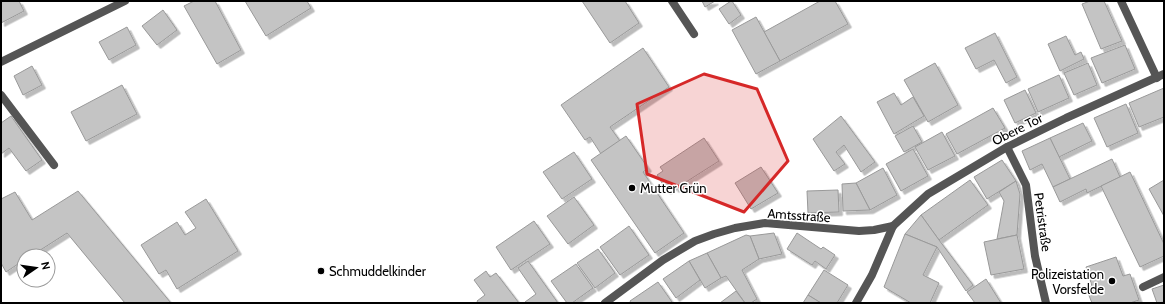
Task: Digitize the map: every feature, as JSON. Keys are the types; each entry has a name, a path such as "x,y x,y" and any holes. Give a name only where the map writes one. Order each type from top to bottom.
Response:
{"street":[{"path":"1,62 125,1"},
{"path":"672,1 694,34"},
{"path":"1121,1 1160,76"},
{"name":"Obere Tor","path":"893,226 928,194 1007,147 1066,118 1160,76"},
{"path":"1,95 54,165"},
{"name":"Petristraße","path":"1007,147 1026,185 1035,256 1046,303"},
{"name":"Amtsstraße","path":"605,303 663,260 695,241 735,228 765,224 860,231 893,226"},
{"path":"856,303 872,275 893,226"},
{"path":"1143,287 1164,277"}],"highlighted area":[{"path":"704,74 757,89 788,161 744,212 647,174 637,104"}],"building":[{"path":"1,1 19,1 24,11 1,23"},
{"path":"194,1 215,1 241,50 217,64 184,6"},
{"path":"245,1 307,1 311,8 266,36"},
{"path":"582,1 625,1 639,23 610,43"},
{"path":"702,1 715,1 705,7"},
{"path":"731,1 741,15 729,24 719,9"},
{"path":"820,1 835,1 848,24 780,61 764,32"},
{"path":"1090,1 1104,1 1122,41 1101,49 1082,4"},
{"path":"163,10 177,30 157,45 142,26"},
{"path":"756,17 780,61 756,74 732,30"},
{"path":"127,27 136,45 109,60 99,42"},
{"path":"995,33 1017,77 1006,83 994,60 976,69 965,48"},
{"path":"1066,36 1075,55 1081,52 1084,59 1060,71 1048,44"},
{"path":"1125,45 1135,69 1102,83 1091,58"},
{"path":"643,48 669,87 610,127 620,141 601,154 590,137 585,140 561,105"},
{"path":"935,63 958,105 928,122 904,80"},
{"path":"1088,63 1097,85 1074,95 1064,73"},
{"path":"32,66 42,85 23,95 14,76"},
{"path":"1059,75 1069,98 1038,112 1028,89"},
{"path":"122,85 137,114 86,141 71,112"},
{"path":"1164,88 1164,117 1139,127 1129,103"},
{"path":"1025,90 1036,113 1015,123 1004,100"},
{"path":"894,93 901,105 913,97 924,116 894,134 877,102"},
{"path":"1126,104 1138,133 1107,147 1094,118"},
{"path":"993,108 1005,128 957,154 946,134"},
{"path":"11,116 42,160 26,171 9,148 1,154 1,123"},
{"path":"841,116 875,162 861,172 844,145 836,152 845,164 834,171 813,139"},
{"path":"1083,123 1092,141 1059,157 1050,138"},
{"path":"913,126 922,142 904,152 895,136"},
{"path":"942,132 955,156 928,170 915,147"},
{"name":"Mutter Grün","path":"626,136 648,168 643,172 684,233 655,253 591,160"},
{"path":"704,138 719,161 675,189 674,186 667,191 657,175 663,171 660,167"},
{"path":"1050,138 1070,179 1053,187 1042,164 1030,170 1022,151"},
{"path":"913,149 928,176 901,191 886,164"},
{"path":"574,152 592,179 562,199 543,172"},
{"path":"1112,159 1120,177 1087,193 1086,189 1060,202 1053,187"},
{"path":"1002,160 1016,181 987,199 974,177"},
{"path":"761,167 778,193 751,209 735,183"},
{"path":"883,168 897,195 870,210 856,183"},
{"path":"1130,172 1164,244 1164,256 1140,267 1101,186"},
{"path":"970,180 988,205 939,240 921,215"},
{"path":"1164,180 1164,216 1149,189"},
{"path":"1016,181 1020,194 1017,235 997,239 1004,201 999,192"},
{"path":"856,183 870,210 843,211 842,184"},
{"path":"838,190 839,212 808,213 807,191"},
{"path":"78,191 171,303 125,303 67,233 44,248 16,248 16,265 6,272 1,263 1,199 15,192 32,220"},
{"path":"574,197 594,225 568,244 547,216"},
{"path":"206,199 238,251 177,289 166,270 159,274 141,245 177,222 185,235 196,228 185,212"},
{"path":"921,215 973,285 966,291 937,247 905,234"},
{"path":"534,221 550,244 511,270 496,247"},
{"path":"629,226 649,255 620,275 600,247"},
{"path":"774,233 782,254 759,259 750,236"},
{"path":"797,233 821,249 823,247 835,255 826,269 815,261 812,265 787,249"},
{"path":"905,234 937,247 923,275 939,283 930,303 911,303 884,287"},
{"path":"746,235 750,236 759,259 742,270 757,299 751,303 745,303 726,276 721,278 707,253"},
{"path":"1017,235 1024,269 991,275 984,242"},
{"path":"598,249 615,273 595,288 577,263"},
{"path":"707,253 721,278 705,288 689,261"},
{"name":"Polizeistation Vorsfelde","path":"1116,257 1123,276 1130,274 1139,300 1130,303 1092,303 1086,288 1092,286 1086,267"},
{"path":"528,261 558,303 525,302 536,294 518,268"},
{"path":"689,261 700,280 676,298 663,279"},
{"path":"576,264 593,288 572,303 567,303 551,281"},
{"path":"824,270 848,285 837,303 821,303 808,295"},
{"path":"486,271 490,277 496,273 519,303 478,303 477,301 485,295 474,280"},
{"path":"986,279 1001,303 975,303 967,292"},
{"path":"658,282 672,302 671,303 631,303 630,301"},
{"path":"1164,285 1164,302 1157,303 1152,289"},
{"path":"736,291 745,303 720,303"},
{"path":"808,295 821,303 803,303"}],"place":[{"name":"Mutter Grün","path":"632,188"},
{"name":"Schmuddelkinder","path":"321,271"},
{"name":"Polizeistation Vorsfelde","path":"1112,281"}]}
